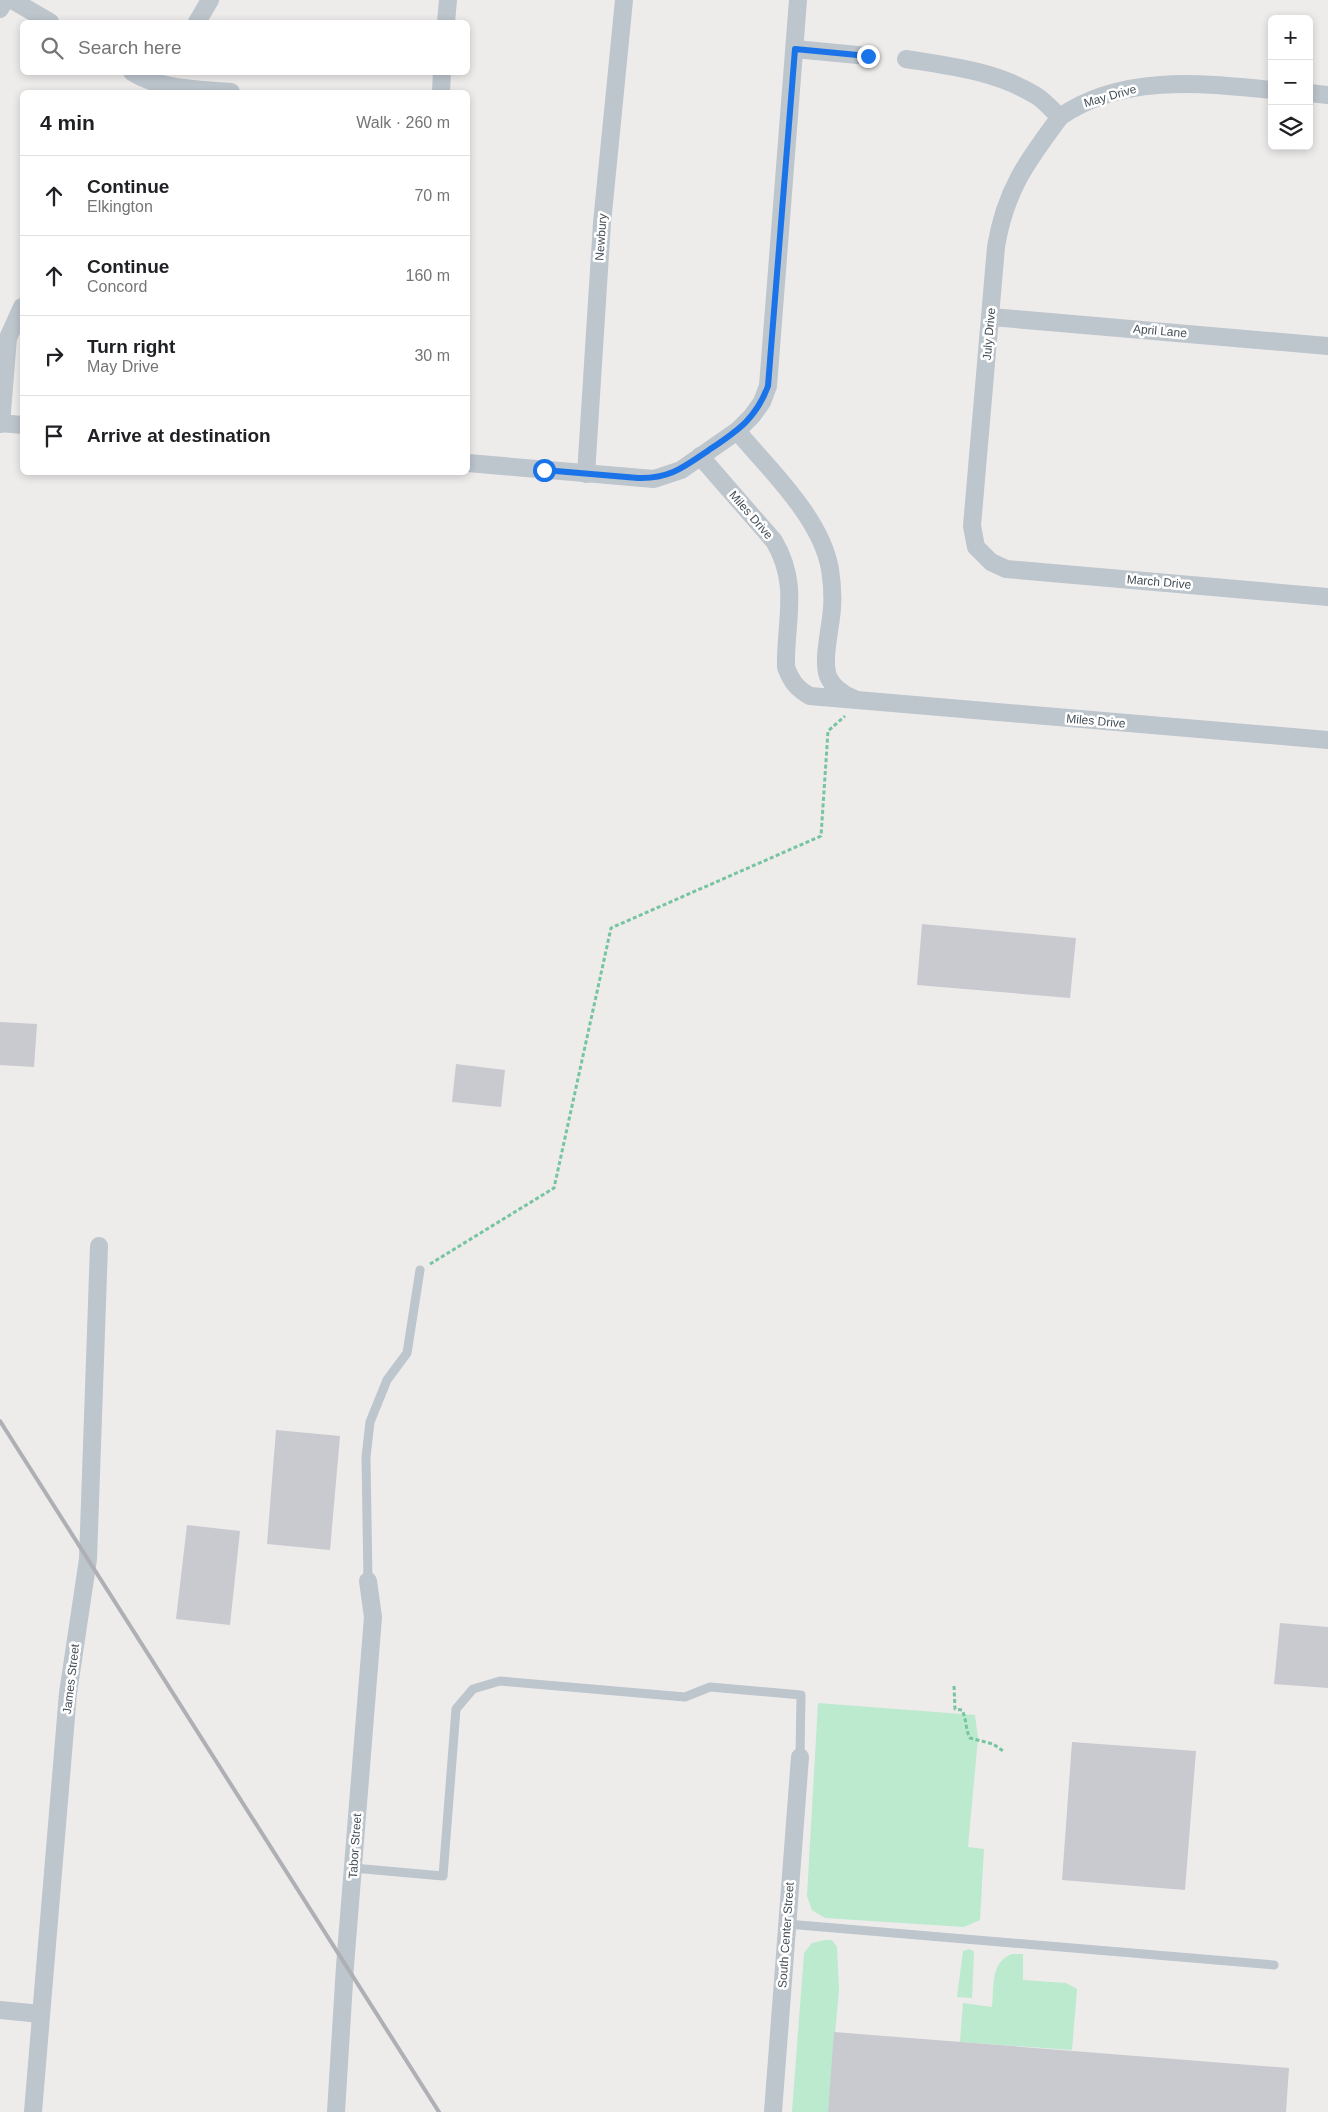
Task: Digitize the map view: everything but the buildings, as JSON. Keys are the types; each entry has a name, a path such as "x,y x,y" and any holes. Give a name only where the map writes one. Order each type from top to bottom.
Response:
{"street":[{"path":"0,8 5,0"},
{"path":"12,0 47,20"},
{"path":"198,20 210,0"},
{"path":"446,20 448,0"},
{"name":"Newbury","path":"586,474 602,223 624,0"},
{"path":"470,463 654,479 681,470 737,432 762,402 768,386 798,0"},
{"path":"795,49 868,56"},
{"path":"906,60 986,74 1013,84 1036,95 1060,118"},
{"path":"140,75 180,88 206,90"},
{"path":"441,90 442,75"},
{"name":"May Drive","path":"1060,118 1075,107 1102,96 1135,88 1210,84 1268,90"},
{"path":"1313,93 1328,94"},
{"name":"July Drive","path":"991,562 976,547 972,526 996,247 1000,223 1008,198 1020,172 1060,118"},
{"path":"20,311 8,338 0,423 20,425"},
{"name":"April Lane","path":"991,317 1328,346"},
{"name":"Miles Drive","path":"737,432 790,494 818,534 825,550 832,587 832,608 826,664 828,676 836,688 848,696 863,702"},
{"name":"Miles Drive","path":"700,456 774,541 782,555 790,585 785,653 786,667 790,678 798,690 810,696 1328,740"},
{"name":"March Drive","path":"991,562 1006,570 1328,596"},
{"name":"James Street","path":"33,2112 68,1693 88,1558 99,1246"},
{"name":"Tabor Street","path":"336,2112 373,1618 368,1581"},
{"name":"South Center Street","path":"773,2112 800,1757"},
{"path":"0,2010 41,2014"}],"lane":[{"path":"368,1581 366,1457 370,1422 388,1380 407,1353 420,1270"},
{"path":"353,1868 443,1876 456,1709 473,1689 500,1681 685,1697 710,1687 801,1695 800,1757"},
{"path":"787,1924 1274,1965"}],"path":[{"path":"420,1270 554,1188 611,928 821,836 828,730 863,702"},
{"path":"954,1686 955,1708 962,1710 967,1721 966,1730 970,1738 993,1744 1003,1751"}],"green space":[{"path":"818,1703 975,1715 978,1738 968,1847 984,1849 980,1920 964,1927 825,1918 812,1910 807,1896"},
{"path":"832,1940 837,1947 839,1990 828,2112 792,2112 804,1953 812,1943"},
{"path":"970,1949 974,1952 972,1998 957,1997 963,1951"},
{"path":"1012,1954 1023,1954 1023,1980 1066,1983 1077,1989 1072,2050 960,2042 963,2003 992,2007 993,1984 997,1969 1005,1958"}],"railway":[{"path":"0,1421 439,2112"}],"route":[{"path":"544,470 654,479 681,470 737,432 752,416 762,402 768,386 795,49 868,56"}]}
